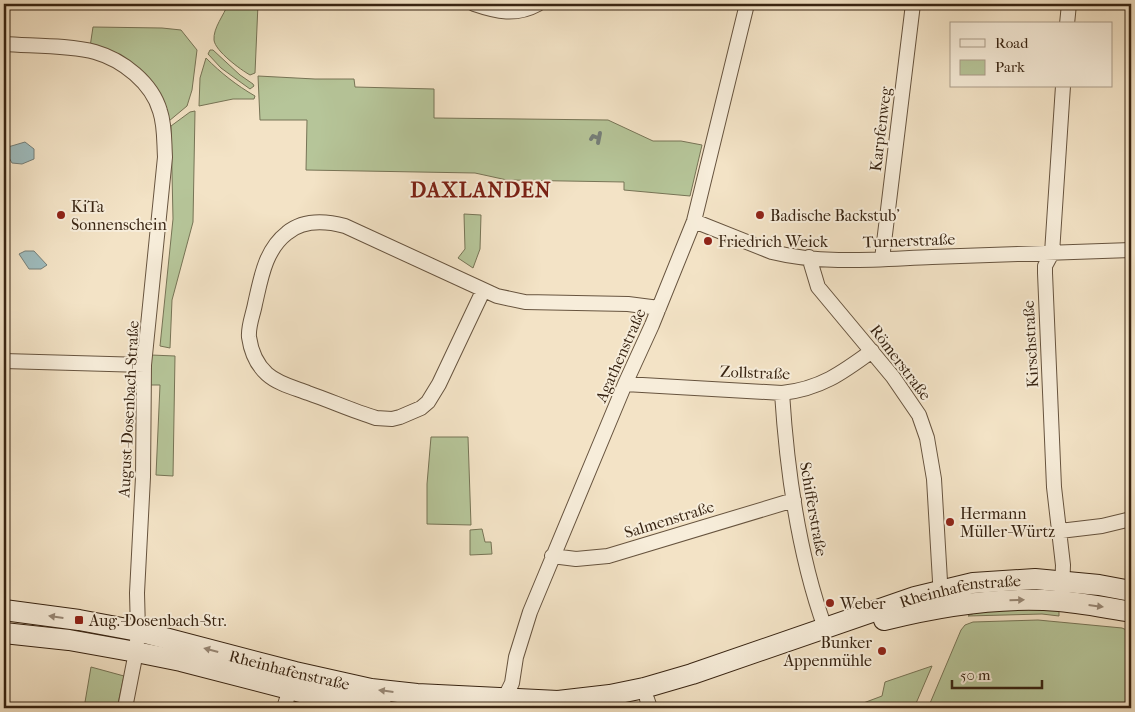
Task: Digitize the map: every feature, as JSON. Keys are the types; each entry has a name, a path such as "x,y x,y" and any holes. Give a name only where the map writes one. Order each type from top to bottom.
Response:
{"main road":[{"name":"Rheinhafenstraße","path":"4,613 79,620 138,631 289,690 371,689 500,703 610,696 644,688 692,674 915,597 973,583 1014,580 1062,591 1131,612"},
{"name":"Rheinhafenstraße","path":"604,708 648,703 882,620 930,608 1004,601 1099,585 1131,590"},
{"name":"Rheinhafenstraße","path":"4,633 69,640 136,652 190,663 289,690 383,708"}],"street":[{"path":"474,4 500,12 513,13 538,4"},
{"name":"Agathenstraße","path":"500,703 512,683 521,636 552,556 659,308 694,221 747,4"},
{"name":"Karpfenweg","path":"882,259 913,4"},
{"path":"1067,22 1068,4"},
{"name":"August-Dosenbach-Straße","path":"4,44 82,50 103,55 137,76 150,92 160,110 164,125 165,157 144,365 143,477 137,593 138,631 136,652 125,708"},
{"name":"Kirschstraße","path":"1062,591 1060,531 1054,487 1045,266 1052,253 1063,88"},
{"name":"Turnerstraße","path":"694,221 772,252 809,257 882,259 1131,250"},
{"path":"483,291 434,393 421,408 400,417 392,419 376,418 276,381 261,367 252,351 250,328 268,258 288,232 308,224 330,222 345,226 497,296 525,302 628,304 659,308"},
{"name":"Römerstraße","path":"809,257 818,287 872,351 919,415 927,438 934,479 940,577 943,590"},
{"name":"Zollstraße","path":"625,384 782,393 800,391 830,380 872,351"},
{"path":"4,361 144,365"},
{"name":"Schifferstraße","path":"782,393 785,444 794,500 812,592 825,628"},
{"name":"Salmenstraße","path":"552,556 576,559 608,556 794,500"},
{"path":"1060,531 1102,526 1131,519"}],"green space":[{"path":"228,4 258,4 255,73 250,75 223,55 215,44 214,35"},
{"path":"93,27 181,30 197,50 192,90 187,106 169,121 160,99 90,47"},
{"path":"210,50 213,50 254,86 250,89 221,68 208,54"},
{"path":"206,58 241,88 255,96 254,99 233,99 199,106 200,78"},
{"path":"258,76 354,79 355,87 434,89 434,118 608,120 653,141 681,141 702,145 690,196 624,190 624,182 507,180 475,173 306,170 307,120 260,120"},
{"path":"195,111 193,222 172,300 170,348 160,346 173,219 171,126 190,112"},
{"path":"464,214 481,215 480,249 473,268 458,258 465,249"},
{"path":"151,355 175,356 173,476 156,475 160,385 150,385"},
{"path":"431,437 468,437 471,525 427,524 427,484"},
{"path":"482,529 485,542 491,542 492,554 470,555 470,530"},
{"path":"991,610 1059,610 1059,616 1042,614 968,616"},
{"path":"1038,620 1122,628 1131,632 1131,708 928,708 961,630 965,625 973,622"},
{"path":"932,666 914,708 850,708 882,696 885,682"},
{"path":"91,667 124,676 117,708 84,708"}],"water":[{"path":"25,142 34,149 34,159 22,164 12,163 8,156 8,147"},
{"path":"25,251 34,251 47,265 41,269 29,269 19,254"}],"waterway":[{"path":"598,143 600,133"},
{"path":"591,139 593,136 598,138"}],"place":[{"name":"KiTa Sonnenschein","path":"61,215"},
{"name":"Badische Backstub'","path":"760,215"},
{"name":"Friedrich Weick","path":"708,241"},
{"name":"Hermann Müller-Würtz","path":"950,522"},
{"name":"Weber","path":"830,603"},
{"name":"Aug.-Dosenbach-Str.","path":"79,620"},
{"name":"Bunker Appenmühle","path":"882,651"}],"district":[{"name":"DAXLANDEN","path":"481,190"}]}
